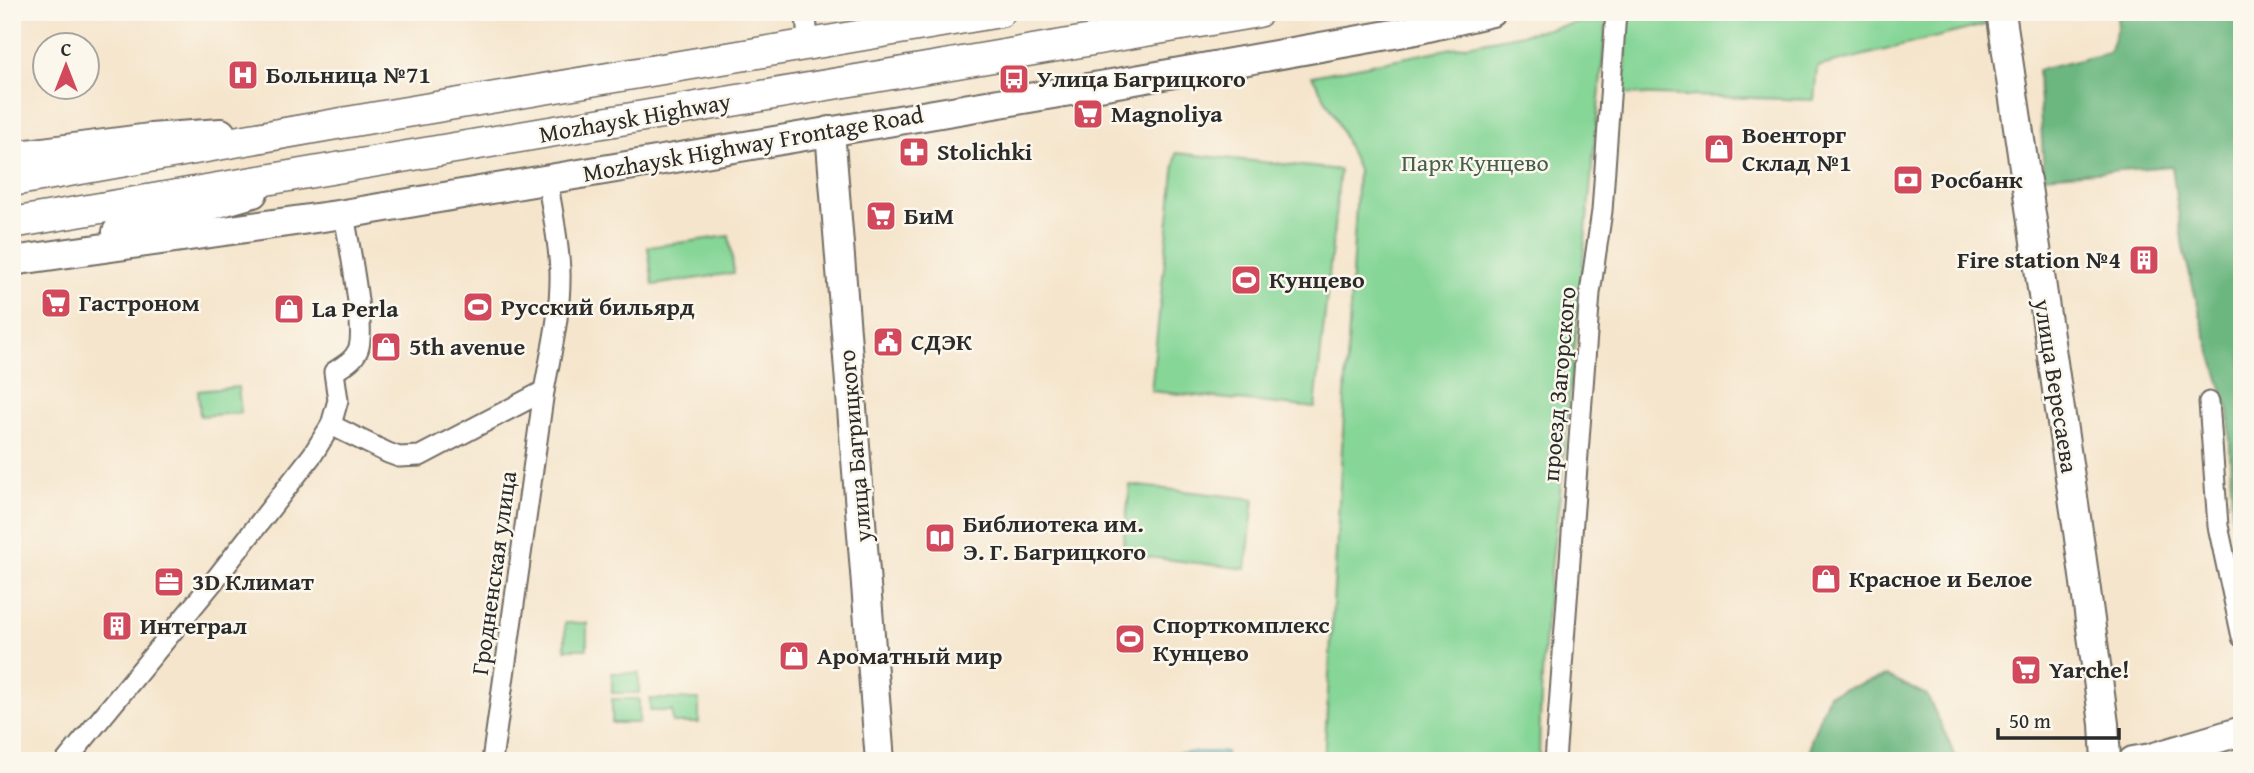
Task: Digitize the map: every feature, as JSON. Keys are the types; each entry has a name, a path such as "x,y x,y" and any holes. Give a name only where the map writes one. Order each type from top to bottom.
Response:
{"main road":[{"name":"Mozhaysk Highway","path":"12,181 1000,12"},
{"name":"Mozhaysk Highway","path":"12,223 1258,12"},
{"name":"Mozhaysk Highway Frontage Road","path":"14,260 344,214 1135,80 1403,32 1492,12"},
{"name":"улица Вересаева","path":"2001,12 2078,531 2104,724 2106,761"},
{"path":"12,156 150,138 342,123"},
{"name":"улица Багрицкого","path":"830,131 880,761"},
{"path":"14,260 346,167"},
{"path":"2133,761 2242,731"}],"street":[{"path":"806,12 808,45"},
{"name":"проезд Загорского","path":"1555,761 1590,293 1602,211 1616,12"},
{"name":"Гродненская улица","path":"492,761 544,391 557,317 560,270 547,179"},
{"path":"66,761 214,582 313,454 331,425 338,400 334,372 352,360 360,348 360,319 344,214"},
{"path":"331,425 399,457 419,456 544,391"},
{"path":"2209,402 2218,526 2242,637"}],"green space":[{"path":"1628,12 1984,12 1985,25 1817,67 1814,100 1624,94"},
{"path":"2116,12 2242,12 2242,550 2232,518 2229,412 2183,248 2172,166 2044,176 2038,70 2109,53 2118,25"},
{"name":"Парк Кунцево","path":"1607,17 1548,594 1539,761 1324,761 1358,170 1335,116 1312,76"},
{"name":"Кунцево","path":"1176,153 1340,170 1315,408 1151,391"},
{"path":"729,236 734,273 653,285 648,247"},
{"path":"238,387 241,413 200,416 198,391"},
{"path":"1130,485 1254,499 1246,569 1122,554"},
{"path":"565,623 587,623 587,649 565,649"},
{"path":"612,673 639,673 639,693 612,693"},
{"path":"1886,676 1927,695 1958,761 1810,761 1811,740 1829,694"},
{"path":"612,699 639,699 639,723 612,723"},
{"path":"650,699 699,699 699,723 672,723 672,711 650,711"}],"water":[{"path":"1226,752 1226,761 1168,761 1168,753"}],"place":[{"name":"Больница №71","path":"243,75"},
{"name":"Улица Багрицкого","path":"1014,79"},
{"name":"Magnoliya","path":"1088,114"},
{"name":"Военторг Склад №1","path":"1719,149"},
{"name":"Stolichki","path":"914,152"},
{"name":"Росбанк","path":"1908,180"},
{"name":"БиМ","path":"881,216"},
{"name":"Fire station №4","path":"2144,260"},
{"name":"Кунцево","path":"1246,280"},
{"name":"Гастроном","path":"56,303"},
{"name":"Русский бильярд","path":"478,307"},
{"name":"La Perla","path":"289,309"},
{"name":"СДЭК","path":"888,342"},
{"name":"5th avenue","path":"386,347"},
{"name":"Библиотека им. Э. Г. Багрицкого","path":"940,538"},
{"name":"Красное и Белое","path":"1826,579"},
{"name":"3D Климат","path":"169,582"},
{"name":"Интеграл","path":"117,626"},
{"name":"Спорткомплекс Кунцево","path":"1130,639"},
{"name":"Ароматный мир","path":"794,656"},
{"name":"Yarche!","path":"2026,670"}]}
